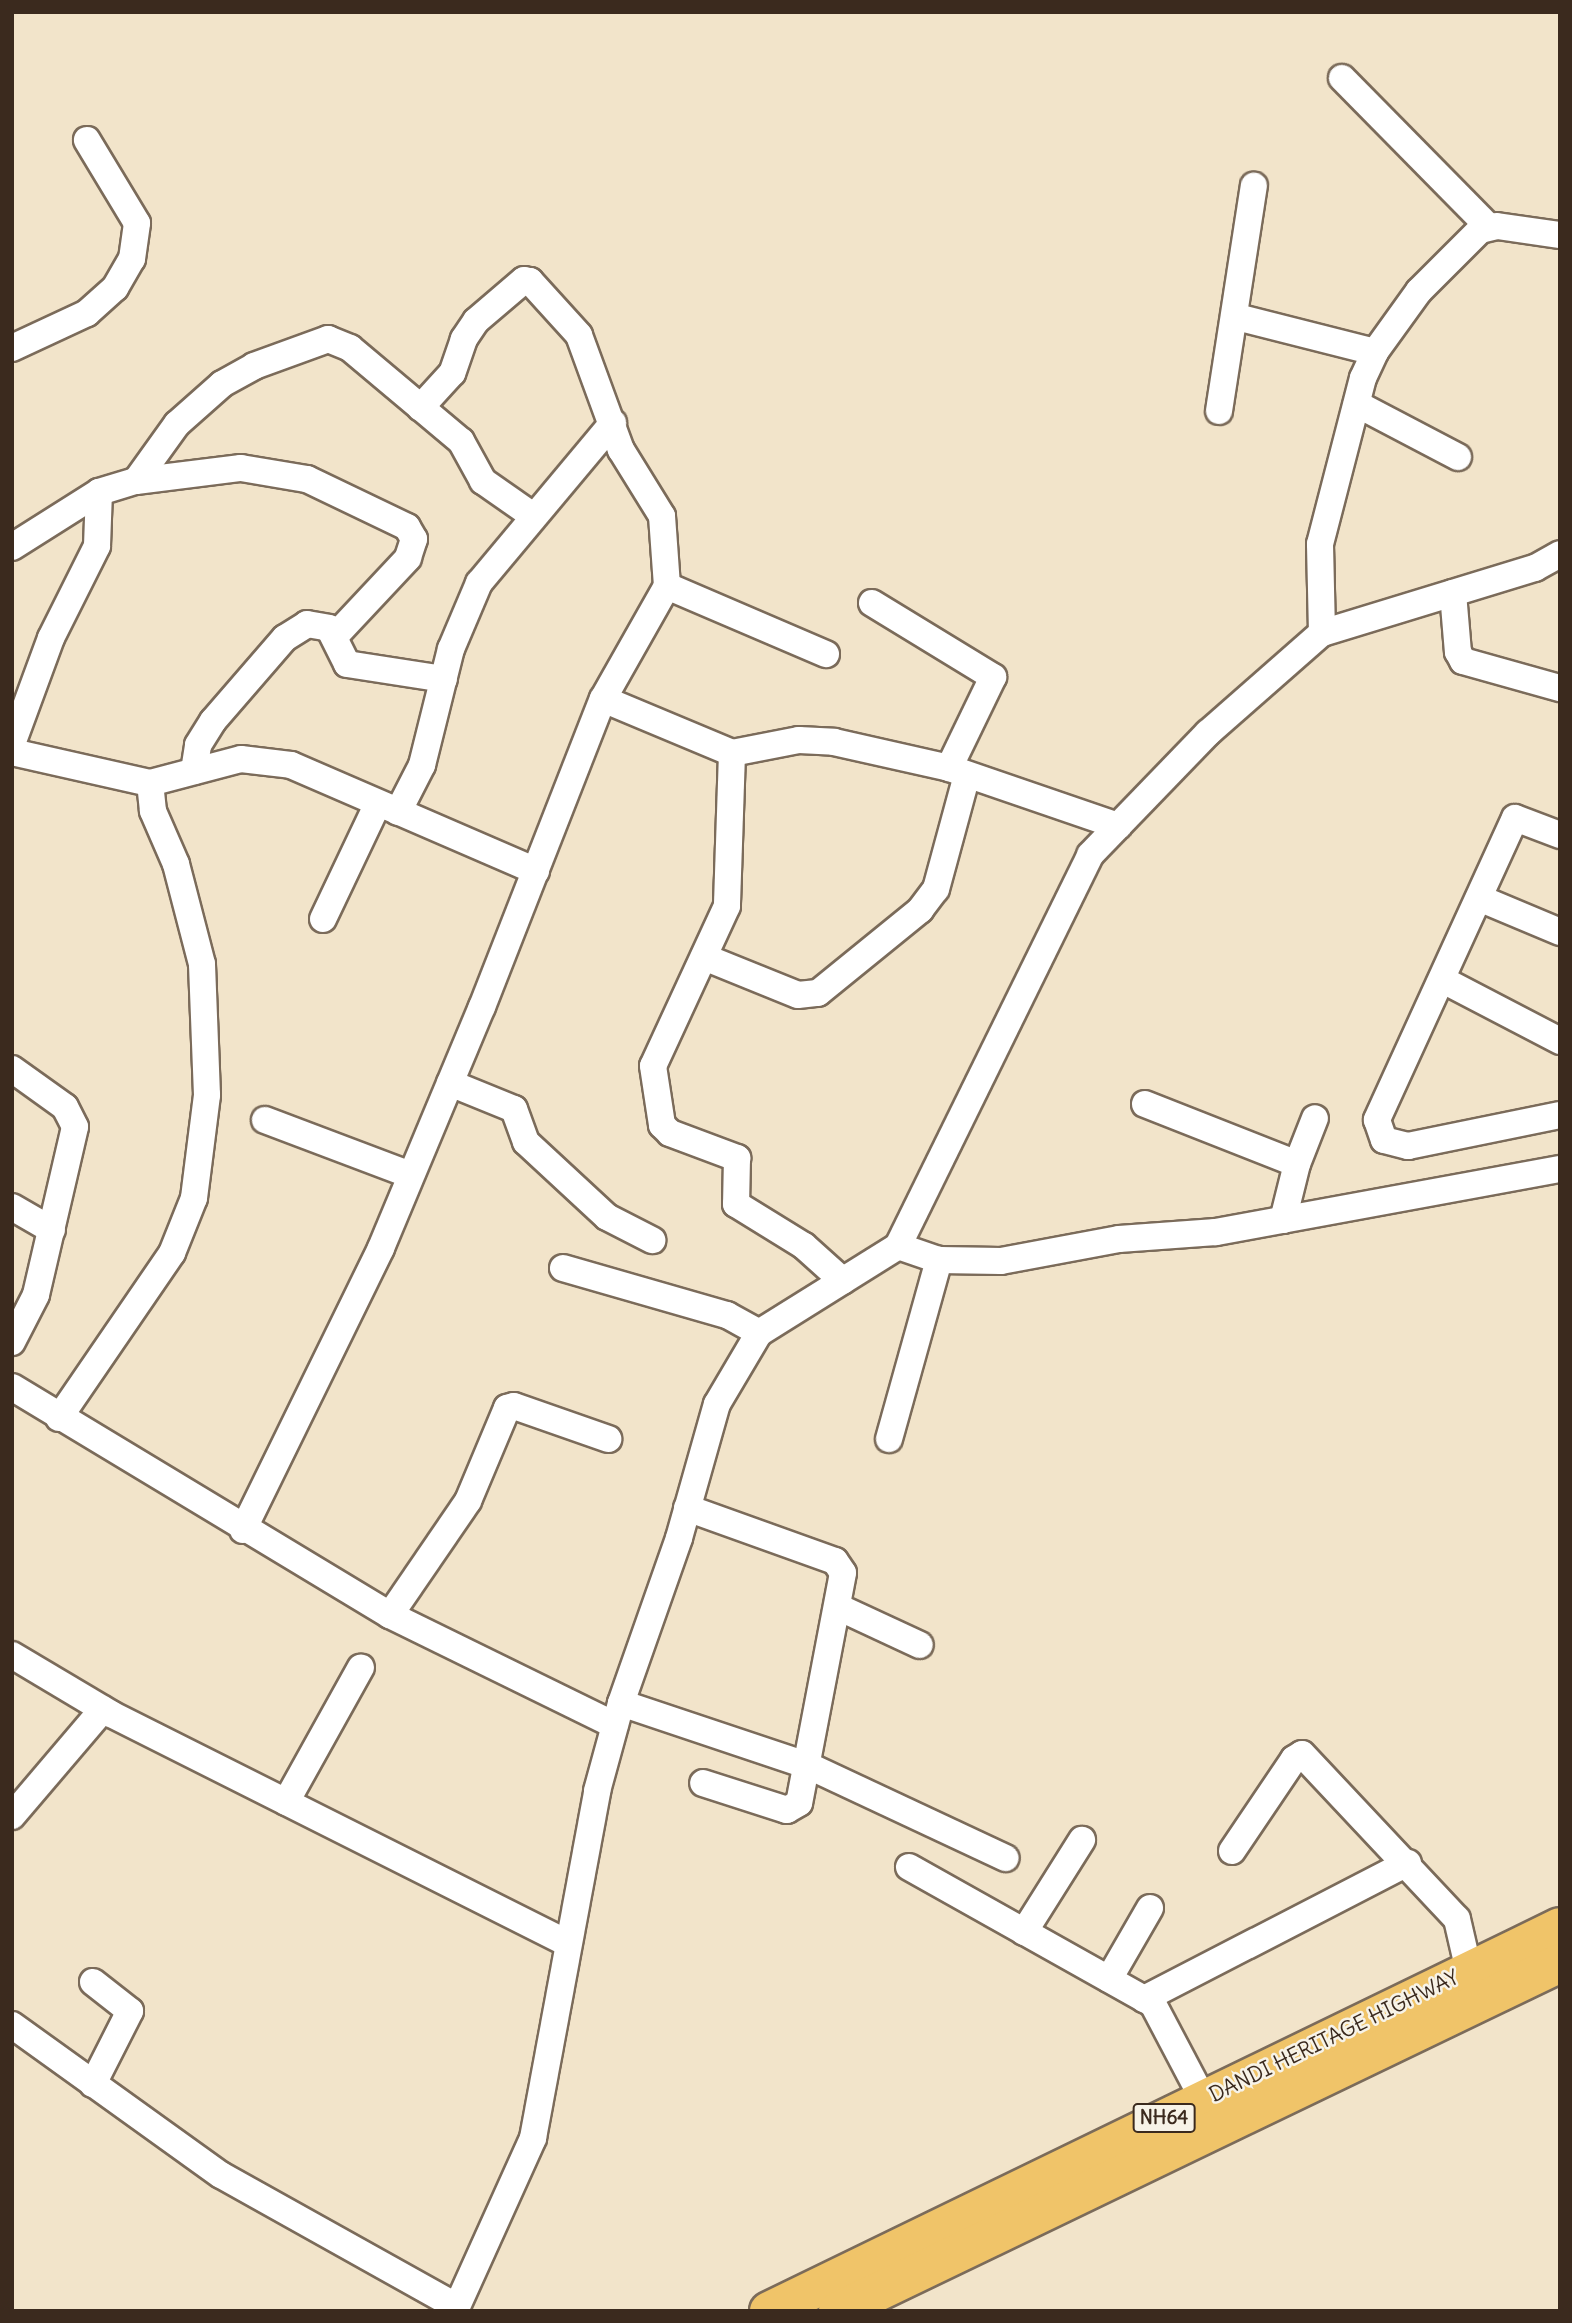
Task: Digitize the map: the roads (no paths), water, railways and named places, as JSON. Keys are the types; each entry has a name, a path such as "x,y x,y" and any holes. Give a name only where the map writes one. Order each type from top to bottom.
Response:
{"highway":[{"name":"DANDI HERITAGE HIGHWAY","path":"769,2311 1560,1927"},
{"name":"DANDI HERITAGE HIGHWAY","path":"838,2311 1560,1963"}],"street":[{"path":"1342,78 1488,226 1560,235"},
{"path":"12,348 87,313 115,288 132,259 136,223 87,140"},
{"path":"1219,411 1237,317 1254,186"},
{"path":"1322,634 1320,544 1357,404 1375,352 1419,291 1488,226"},
{"path":"243,1530 381,1248 408,1174 450,1083 603,699 667,586 662,516 621,450 579,335 527,279 476,321 464,339 452,373 420,408"},
{"path":"1237,317 1375,352"},
{"path":"136,481 177,424 222,384 318,339 350,348 466,447 483,481 533,516"},
{"path":"1357,404 1458,457"},
{"path":"323,919 388,808 422,765 455,637 479,583 613,423"},
{"path":"12,547 99,492 136,481 261,469 328,487 407,527 414,539 408,558 335,636"},
{"path":"12,744 51,638 97,546 99,492"},
{"path":"12,2025 221,2175 456,2309 533,2138 597,1791 618,1714 687,1508 717,1404 759,1334 898,1246 1090,855 1209,733 1322,634 1535,568 1560,554"},
{"path":"667,586 826,654"},
{"path":"1453,593 1458,652 1463,661 1560,688"},
{"path":"704,957 798,995 818,993 920,910 936,889 958,771 993,677 872,603"},
{"path":"194,771 202,735 285,639 313,622 335,636 338,652 347,664 444,678"},
{"path":"603,699 732,752 799,740 834,742 958,771 1118,826"},
{"path":"12,752 150,783 241,759 276,762 536,871"},
{"path":"732,752 727,906 653,1066 662,1125 670,1133 737,1158 736,1205 800,1243 843,1281"},
{"path":"59,1418 172,1253 194,1198 207,1094 202,964 176,864 153,811 150,783"},
{"path":"1560,835 1515,818 1377,1121 1384,1140 1408,1146 1560,1115"},
{"path":"1479,898 1560,932"},
{"path":"1443,980 1560,1041"},
{"path":"12,1069 65,1107 75,1127 32,1306 12,1342"},
{"path":"450,1083 514,1110 526,1142 607,1217 652,1240"},
{"path":"1145,1104 1297,1164"},
{"path":"1283,1220 1297,1164 1314,1118"},
{"path":"265,1119 408,1174"},
{"path":"898,1246 939,1260 1001,1262 1119,1239 1216,1232 1560,1169"},
{"path":"12,1207 51,1230"},
{"path":"890,1439 939,1260"},
{"path":"563,1268 727,1315 759,1334"},
{"path":"12,1387 243,1530 390,1615 618,1714 809,1766 1005,1858"},
{"path":"390,1615 468,1501 507,1408 514,1406 608,1439"},
{"path":"687,1508 842,1566 838,1607 809,1766 793,1810 703,1783"},
{"path":"838,1607 920,1645"},
{"path":"12,1655 103,1709 567,1943"},
{"path":"286,1802 361,1667"},
{"path":"12,1816 103,1709"},
{"path":"1232,1851 1294,1759 1302,1754 1408,1863 1457,1919 1469,1971"},
{"path":"1024,1932 1082,1840"},
{"path":"1144,1999 1408,1863"},
{"path":"908,1867 1144,1999 1161,2012 1203,2099"},
{"path":"1108,1979 1150,1908"},
{"path":"93,1982 130,2011 93,2084"}]}
